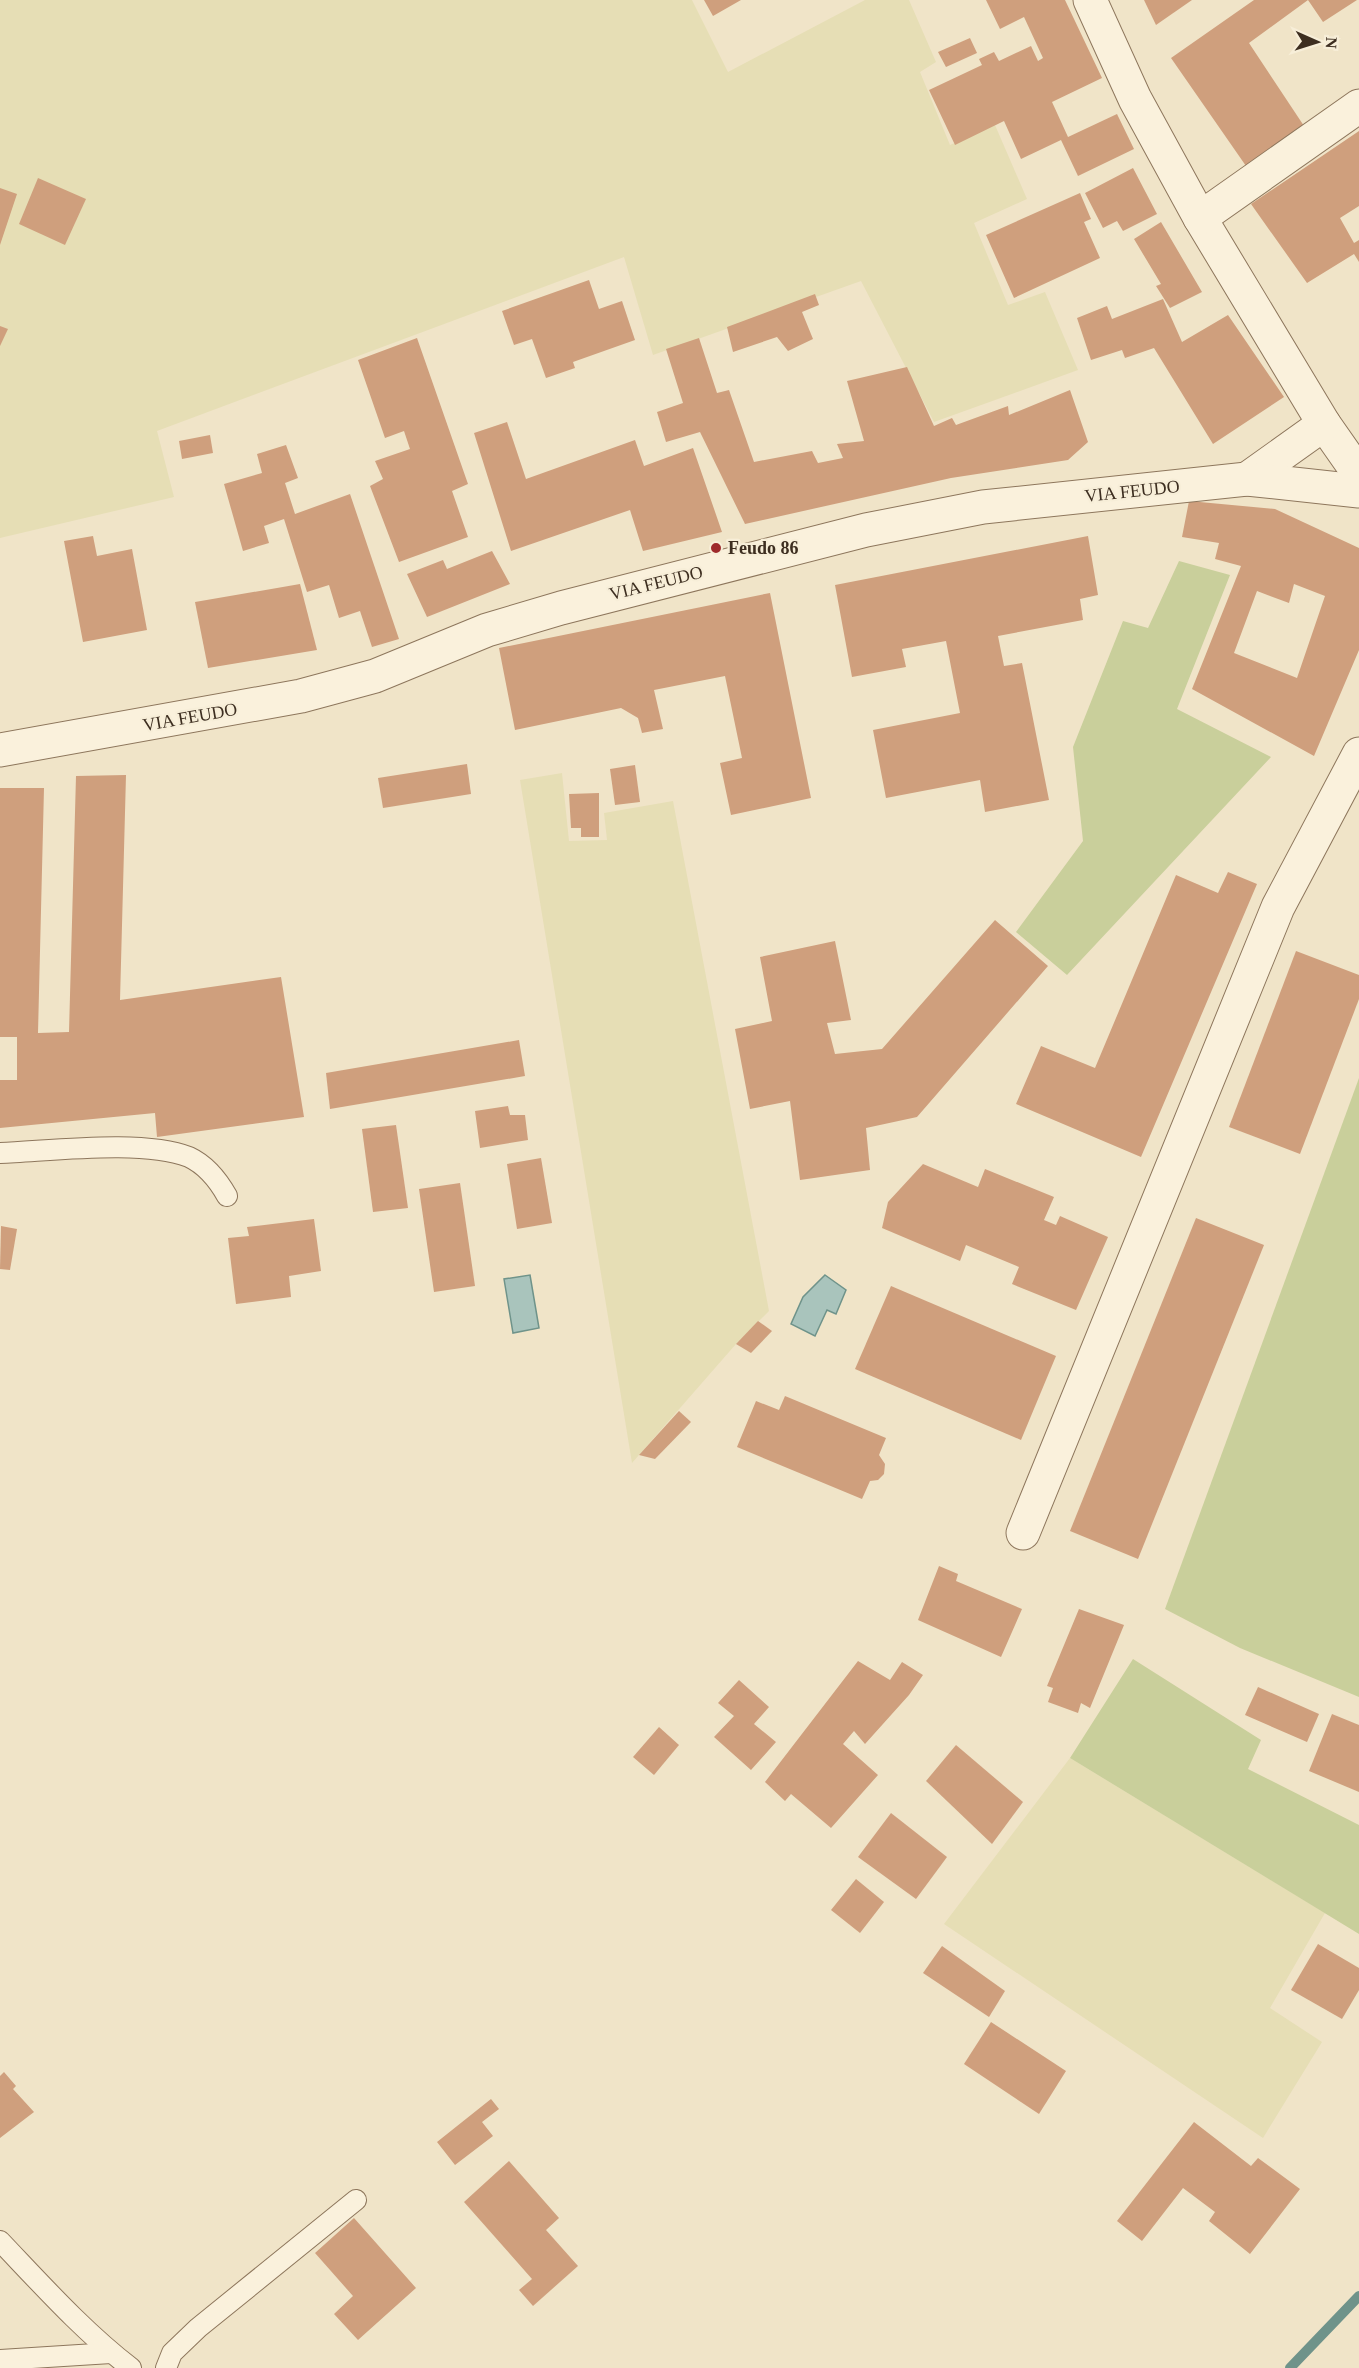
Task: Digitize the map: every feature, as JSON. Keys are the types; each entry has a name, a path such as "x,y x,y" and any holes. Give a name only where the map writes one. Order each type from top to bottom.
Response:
{"street":[{"path":"1090,0 1135,99 1200,218 1324,424 1359,474"},
{"path":"1200,218 1359,106"},
{"path":"1247,479 1324,424"},
{"name":"VIA FEUDO","path":"0,750 301,696 375,676 488,630 561,608 866,530 983,507 1247,479 1359,491"},
{"path":"1023,1533 1278,907 1359,754"}],"lane":[{"path":"0,1153 116,1148 168,1151 190,1158 205,1167 219,1182 227,1196"},
{"path":"166,2368 172,2353 198,2328 356,2200"},
{"path":"0,2241 48,2292 111,2353 131,2368"},
{"path":"0,2360 111,2353"}],"shaded area":[{"path":"0,0 692,0 728,72 865,0 909,0 936,62 920,72 950,145 995,125 1027,199 974,223 1008,305 1045,292 1078,370 934,422 861,281 653,355 624,257 157,431 174,497 0,538"},
{"path":"562,773 569,841 607,840 604,813 673,801 769,1311 736,1344 632,1463 520,780"},
{"path":"1070,1758 1325,1913 1270,2008 1322,2042 1263,2138 944,1924"}],"green space":[{"path":"1179,561 1230,575 1177,709 1271,757 1067,975 1016,932 1083,841 1073,747 1123,621 1148,628"},
{"path":"1359,1078 1359,1697 1240,1648 1165,1609"},
{"path":"1133,1659 1261,1740 1248,1769 1359,1825 1359,1934 1070,1758"}],"water":[{"path":"530,1275 539,1328 513,1333 504,1279"},
{"path":"825,1275 846,1290 836,1314 827,1310 815,1336 791,1324 803,1297"}],"building":[{"path":"704,0 741,0 713,16"},
{"path":"986,0 1065,0 1102,78 1052,102 1068,137 1117,114 1134,149 1078,176 1061,140 1021,159 1004,121 955,145 929,90 982,65 979,59 994,52 999,61 1031,46 1038,61 1043,58 1024,17 1000,29"},
{"path":"1144,0 1192,0 1156,25"},
{"path":"1254,0 1308,0 1249,43 1304,126 1246,166 1171,58"},
{"path":"1308,0 1357,0 1323,22"},
{"path":"970,38 977,53 946,67 938,52"},
{"path":"1359,131 1359,206 1340,218 1354,243 1359,240 1359,262 1354,254 1307,283 1251,204"},
{"path":"1133,168 1157,214 1123,231 1117,221 1103,228 1085,193"},
{"path":"38,178 86,199 65,245 19,224"},
{"path":"0,188 17,194 0,245"},
{"path":"1080,193 1091,219 1084,222 1100,258 1014,298 986,235"},
{"path":"1161,222 1202,292 1170,308 1156,286 1161,284 1134,239"},
{"path":"589,280 599,309 622,301 635,340 573,362 575,368 546,378 532,339 514,345 502,311"},
{"path":"815,294 819,305 802,312 813,339 788,351 777,337 733,352 727,327"},
{"path":"1163,299 1182,342 1228,315 1284,397 1213,444 1154,348 1125,358 1122,350 1091,360 1077,318 1107,306 1112,319"},
{"path":"0,326 8,329 0,346"},
{"path":"417,338 468,484 452,491 468,537 399,562 370,486 383,479 375,461 410,449 404,431 385,438 358,360"},
{"path":"699,338 717,393 729,390 754,462 812,451 818,463 843,458 837,444 864,441 847,381 907,367 934,426 952,418 956,425 1008,406 1009,415 1070,390 1088,442 1068,460 951,478 745,524 700,432 666,442 657,412 683,403 666,349"},
{"path":"507,422 526,479 635,440 644,466 693,448 722,532 643,551 630,510 511,551 474,433"},
{"path":"210,435 213,453 182,459 179,441"},
{"path":"286,445 298,478 285,483 295,514 350,494 399,639 372,647 360,611 339,618 329,585 307,592 284,519 264,526 269,543 243,551 224,484 262,473 257,454"},
{"path":"1189,501 1275,509 1359,548 1359,650 1314,756 1192,689 1241,566 1215,559 1219,543 1182,537","holes":["1294,584 1325,596 1297,678 1234,653 1257,591 1289,603"]},
{"path":"93,536 97,556 132,549 147,630 83,642 64,541"},
{"path":"1088,536 1098,595 1080,599 1083,620 998,636 1004,666 1022,663 1049,800 985,812 980,780 886,798 873,730 960,713 946,641 902,649 906,667 852,677 835,585"},
{"path":"492,551 510,584 427,617 407,574 443,560 447,569"},
{"path":"300,584 317,650 208,668 195,602"},
{"path":"770,593 811,798 731,815 720,763 742,758 725,676 654,690 663,729 642,733 638,718 621,708 515,730 499,648"},
{"path":"467,764 471,794 383,808 378,778"},
{"path":"635,765 640,802 615,805 610,769"},
{"path":"126,775 120,1000 281,977 304,1117 157,1137 155,1113 0,1128 0,1080 17,1080 17,1037 0,1037 0,788 44,788 38,1033 69,1032 76,776"},
{"path":"599,793 599,837 581,837 581,828 571,828 569,794"},
{"path":"1228,872 1257,884 1141,1157 1016,1104 1041,1046 1095,1068 1176,875 1218,893"},
{"path":"995,920 1048,966 917,1117 866,1128 870,1170 800,1180 790,1101 750,1109 735,1029 772,1021 760,957 835,941 851,1020 827,1023 835,1054 882,1049"},
{"path":"1296,951 1359,975 1359,999 1300,1154 1229,1127"},
{"path":"519,1040 525,1076 330,1109 326,1073"},
{"path":"508,1106 510,1115 525,1115 528,1140 480,1148 475,1111"},
{"path":"396,1125 408,1208 373,1212 362,1129"},
{"path":"541,1158 552,1223 517,1229 507,1164"},
{"path":"923,1164 978,1187 985,1169 1054,1197 1044,1220 1056,1225 1060,1216 1108,1237 1076,1310 1012,1284 1019,1267 966,1245 960,1261 882,1228 888,1202"},
{"path":"460,1183 475,1286 434,1292 419,1189"},
{"path":"1196,1218 1264,1245 1138,1559 1070,1531"},
{"path":"314,1219 321,1271 289,1276 291,1297 236,1304 228,1238 249,1236 247,1227"},
{"path":"1,1226 17,1229 10,1270 0,1269"},
{"path":"891,1286 1056,1356 1021,1440 855,1369"},
{"path":"758,1321 772,1331 751,1353 736,1344"},
{"path":"785,1396 886,1438 879,1455 885,1464 884,1474 878,1480 870,1481 862,1499 737,1447 756,1401 779,1410"},
{"path":"679,1411 691,1422 655,1459 639,1455"},
{"path":"939,1566 958,1574 956,1581 1022,1609 1001,1657 918,1620"},
{"path":"1079,1609 1124,1625 1090,1708 1081,1703 1078,1713 1048,1702 1053,1688 1047,1686"},
{"path":"858,1661 890,1680 902,1662 923,1675 909,1695 865,1744 854,1731 843,1744 878,1775 831,1828 791,1794 785,1801 765,1782"},
{"path":"739,1680 769,1707 754,1724 776,1742 751,1770 714,1737 734,1716 718,1703"},
{"path":"1258,1687 1319,1714 1307,1742 1245,1715"},
{"path":"1332,1714 1359,1725 1359,1792 1309,1771"},
{"path":"659,1727 679,1745 654,1775 633,1757"},
{"path":"956,1745 1023,1802 992,1844 926,1781"},
{"path":"891,1813 947,1857 916,1899 858,1857"},
{"path":"856,1879 884,1902 860,1933 831,1910"},
{"path":"1318,1944 1359,1968 1359,1990 1342,2019 1291,1990"},
{"path":"942,1946 1005,1991 989,2017 923,1973"},
{"path":"991,2022 1066,2071 1039,2114 964,2064"},
{"path":"4,2072 16,2086 13,2089 34,2112 0,2138 0,2076"},
{"path":"491,2099 499,2109 482,2122 493,2136 455,2165 437,2142"},
{"path":"1194,2122 1251,2166 1258,2158 1300,2189 1250,2254 1209,2221 1215,2212 1183,2188 1142,2241 1117,2221"},
{"path":"509,2161 559,2218 546,2230 578,2266 533,2306 519,2290 532,2279 464,2202"},
{"path":"354,2218 416,2288 358,2340 334,2314 353,2296 315,2253"}],"waterway":[{"path":"1290,2368 1359,2296"}],"place":[{"name":"Feudo 86","path":"716,548"}]}
